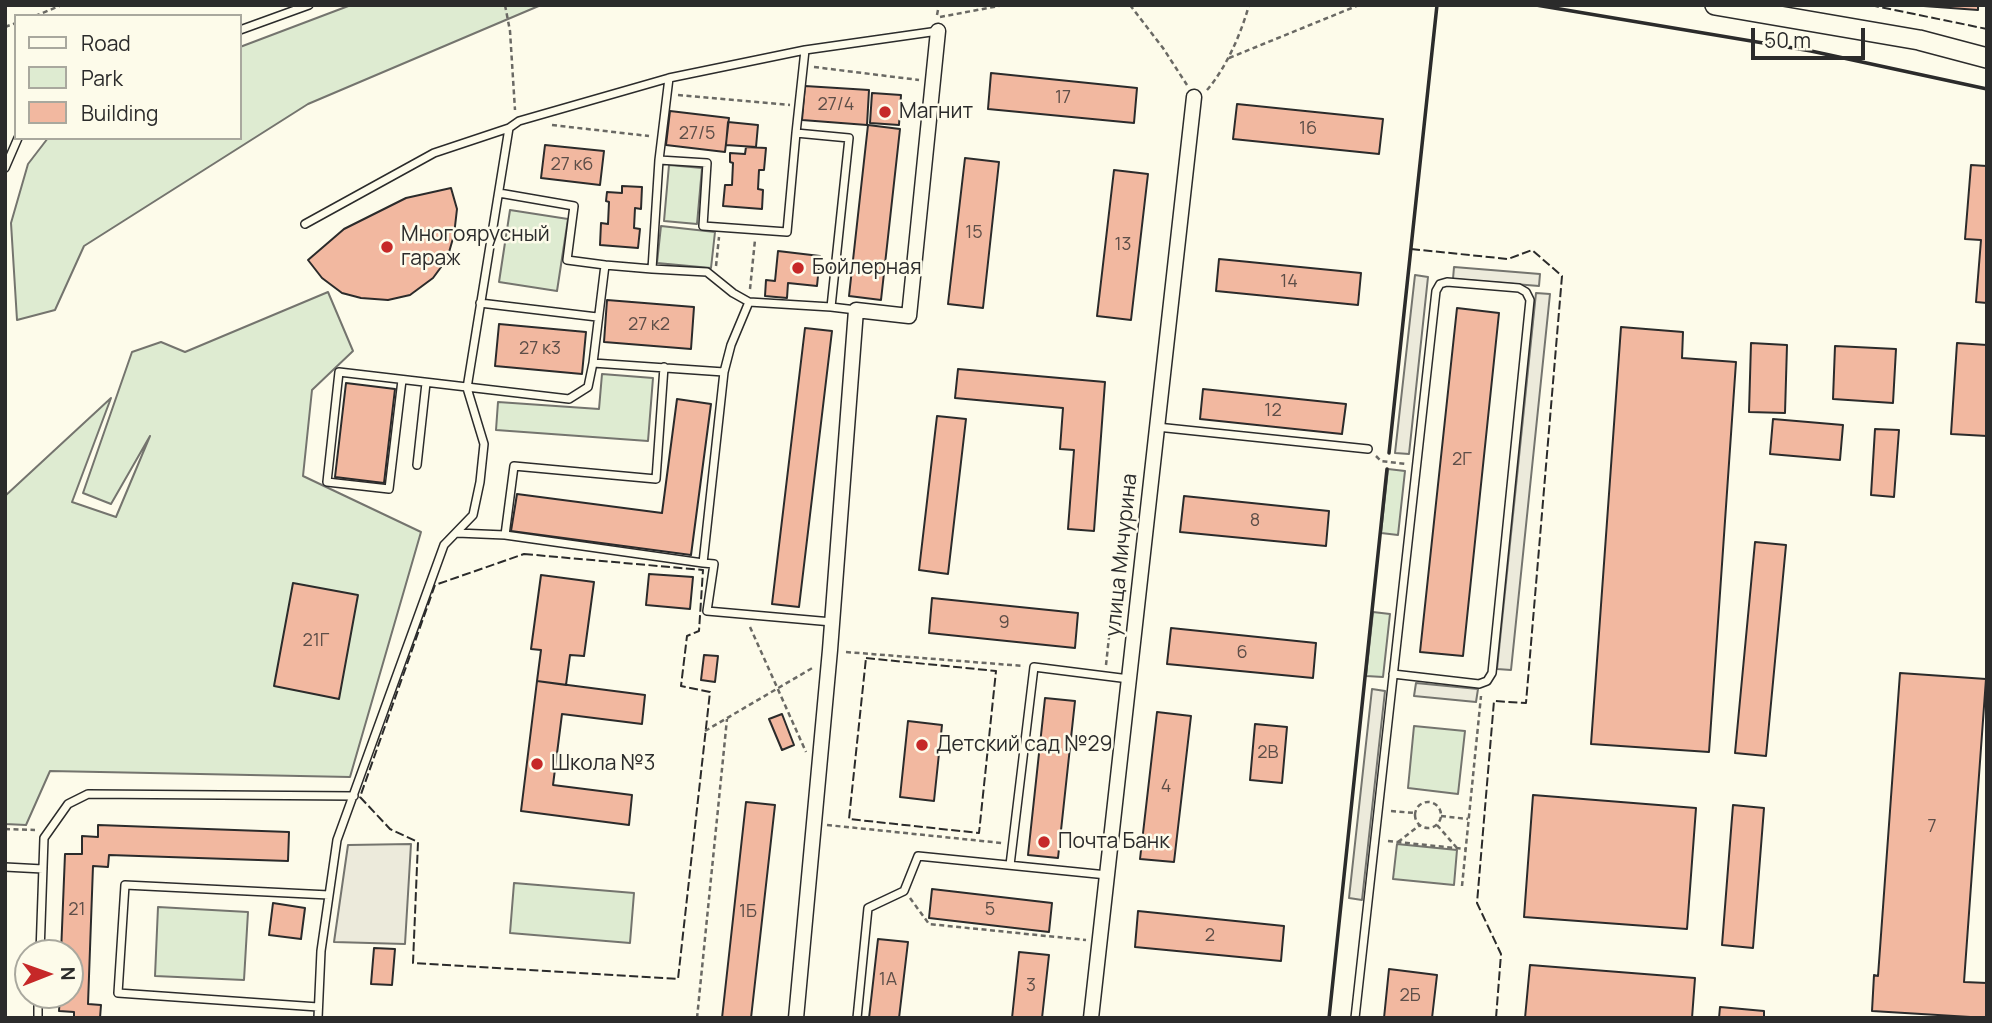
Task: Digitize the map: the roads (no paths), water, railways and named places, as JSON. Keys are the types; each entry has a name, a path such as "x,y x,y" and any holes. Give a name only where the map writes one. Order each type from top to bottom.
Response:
{"street":[{"path":"1715,5 1919,40 1987,58"},
{"path":"796,1018 833,622 856,310 909,316 937,24"},
{"name":"улица Мичурина","path":"1091,1018 1194,97"}],"lane":[{"path":"242,29 309,5"},
{"path":"306,224 434,153 509,128 519,121 668,78 937,24"},
{"path":"659,160 708,163 704,226 787,232 805,50"},
{"path":"652,269 659,160 668,78"},
{"path":"318,1018 321,951 337,840 444,545 473,515 484,444 467,388 509,128"},
{"path":"796,133 849,138 831,307"},
{"path":"5,168 17,140"},
{"path":"499,193 574,206 568,260 707,272 749,302 856,310"},
{"path":"402,380 389,489 327,482 339,372 569,399 589,387 605,265"},
{"path":"1356,1018 1436,291 1440,284 1447,282 1519,288 1526,292 1531,300 1492,673 1487,681 1482,682 1394,674"},
{"path":"703,563 724,372 731,345 749,302"},
{"path":"480,303 597,317"},
{"path":"593,363 724,372"},
{"path":"505,535 514,466 656,479 664,367"},
{"path":"416,465 426,383"},
{"path":"1157,427 1368,449"},
{"path":"457,533 505,535 714,564 707,611 833,622"},
{"path":"1010,865 1034,667 1129,679"},
{"path":"40,939 44,838 68,804 88,794 354,796"},
{"path":"857,1018 868,908 904,891 918,856 1107,875"},
{"path":"5,867 43,869"},
{"path":"318,1007 118,993 125,885 329,895"}],"place":[{"name":"Магнит","path":"885,112"},
{"name":"Многоярусный гараж","path":"387,247"},
{"name":"Бойлерная","path":"798,268"},
{"name":"Детский сад №29","path":"922,745"},
{"name":"Школа №3","path":"537,764"},
{"name":"Почта Банк","path":"1044,842"}]}
